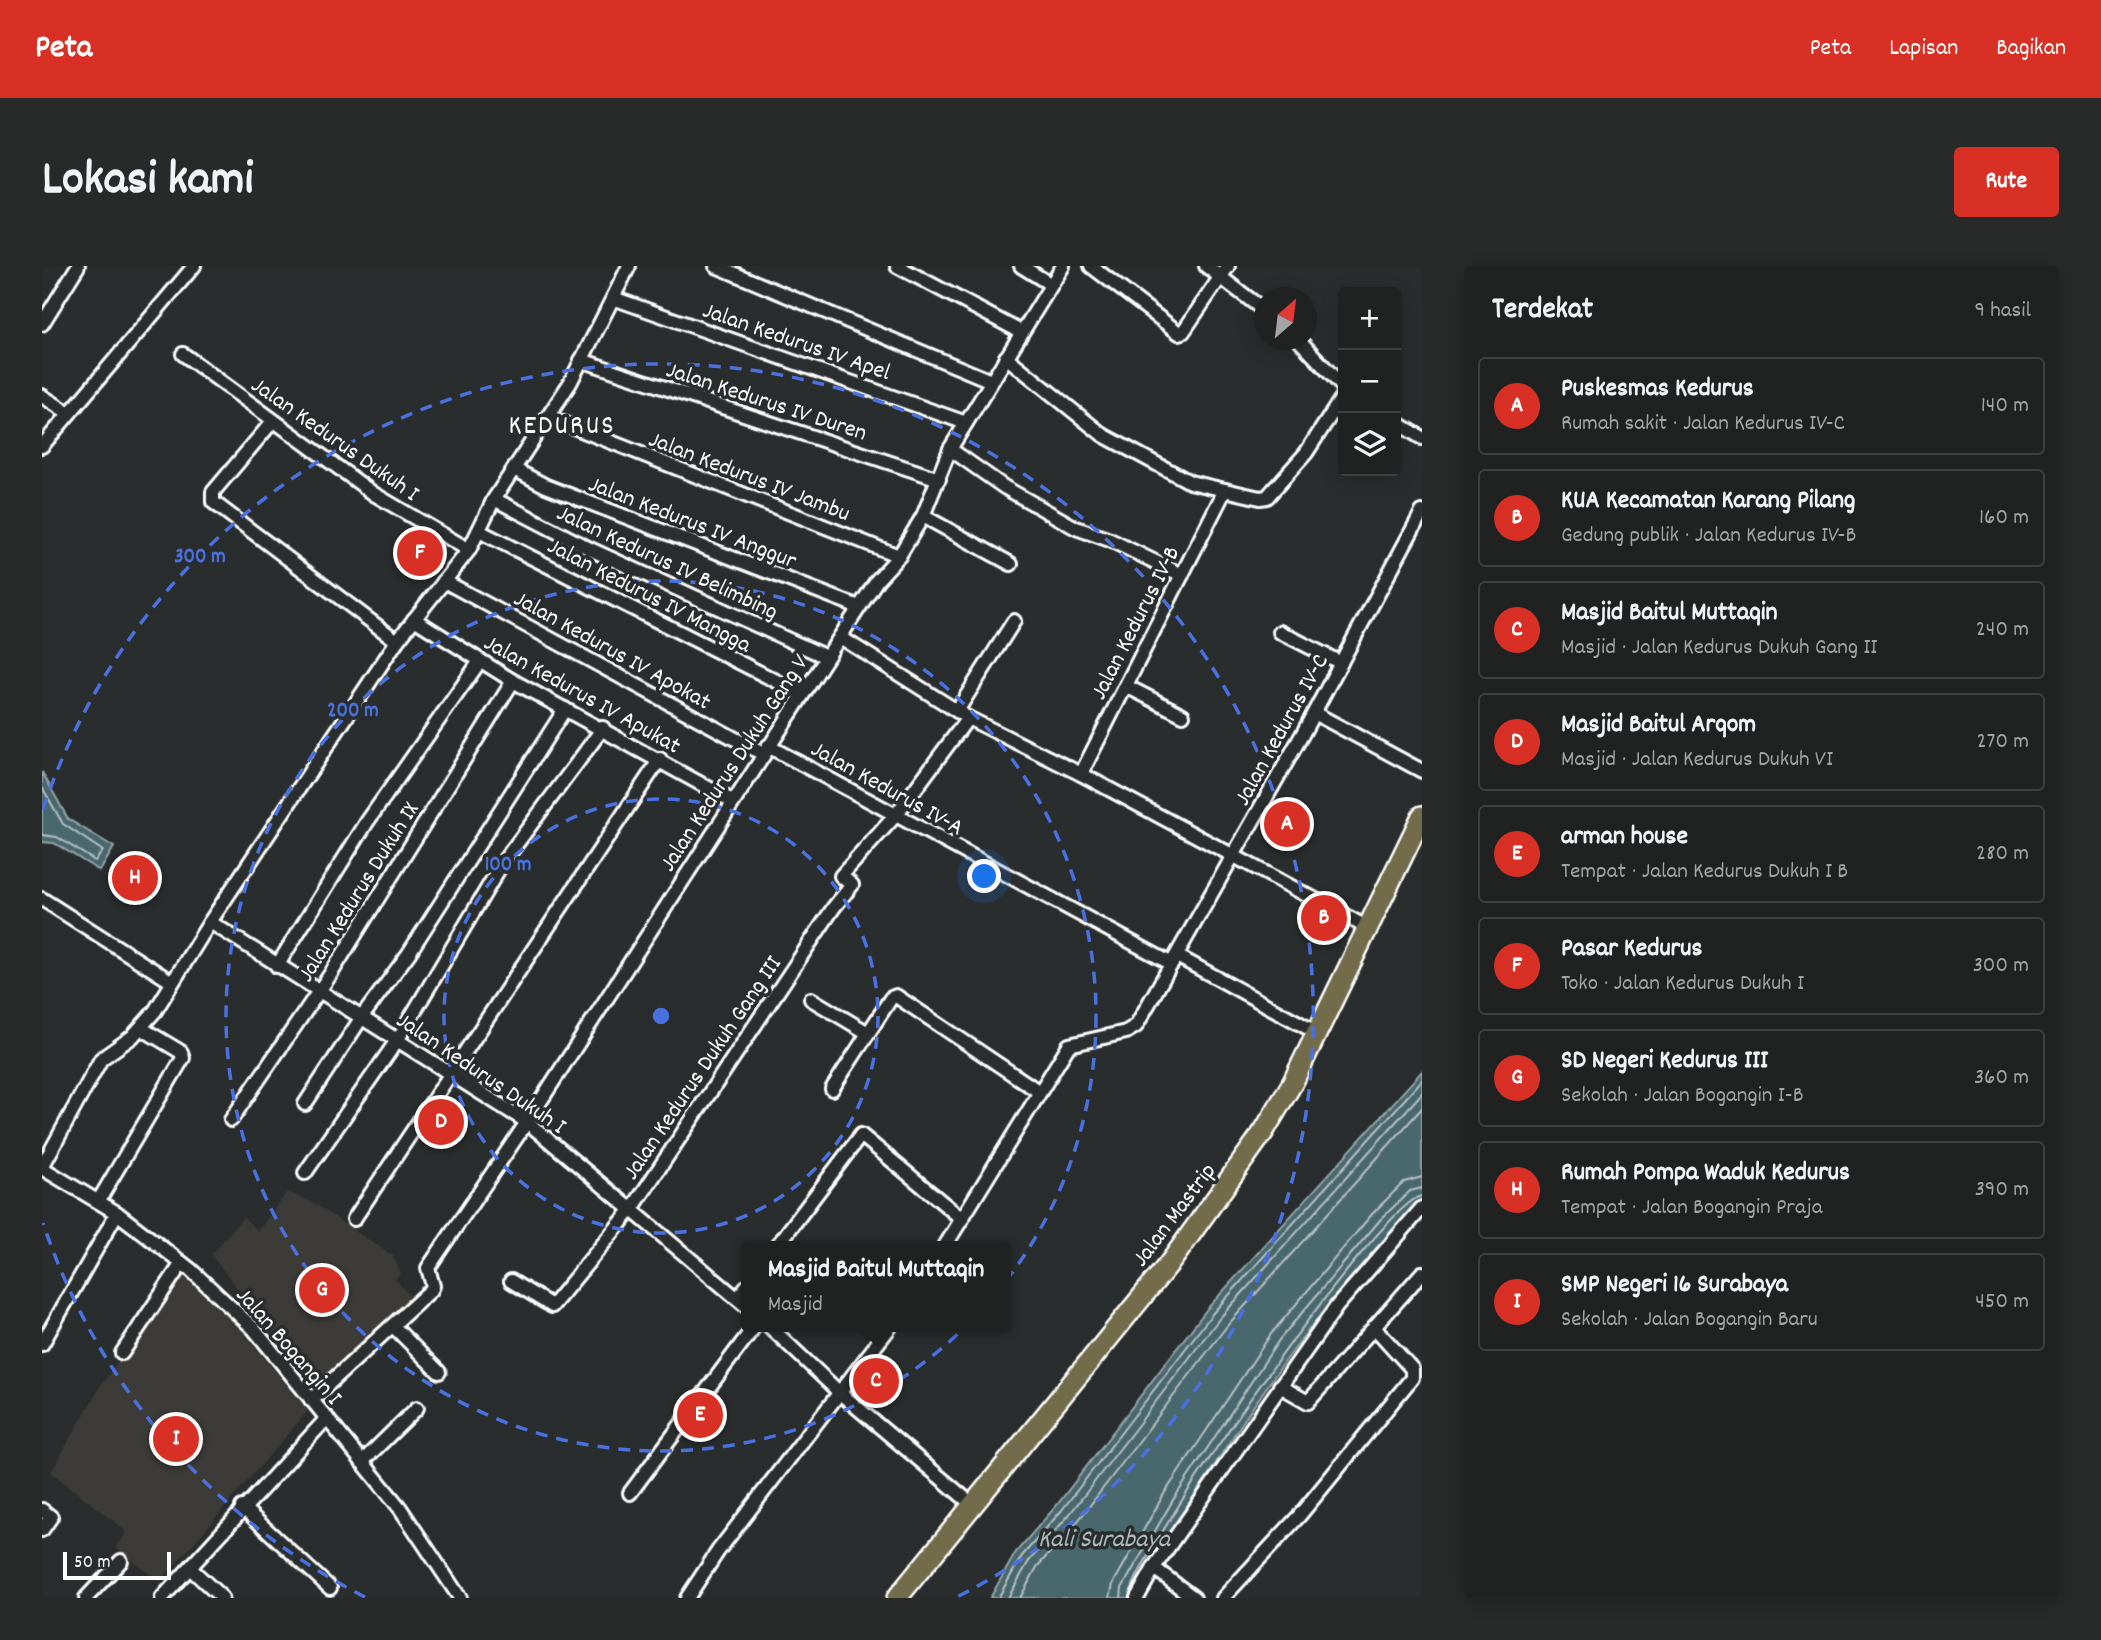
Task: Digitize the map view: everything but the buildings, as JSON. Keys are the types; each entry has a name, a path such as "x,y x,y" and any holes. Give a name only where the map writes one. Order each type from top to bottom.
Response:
{"main road":[{"name":"Jalan Mastrip","path":"897,1598 974,1506 1203,1219 1264,1131 1317,1033 1422,816"}],"street":[{"path":"42,324 78,266"},
{"path":"42,446 194,266"},
{"path":"42,1168 101,1059 141,1028 397,641 469,550 494,499 548,417 581,360 629,266"},
{"path":"716,266 991,381"},
{"path":"897,266 1021,332"},
{"path":"1021,266 1050,284"},
{"name":"Jalan Kedurus Dukuh Gang V","path":"393,1326 431,1290 433,1286 428,1268 527,1122 859,607 899,556 923,516 950,449 1063,266"},
{"path":"1091,266 1176,333 1183,332 1225,271"},
{"path":"1206,266 1225,271 1254,300"},
{"name":"Jalan Kedurus IV Apel","path":"613,298 966,423"},
{"path":"1308,350 1338,382"},
{"name":"Jalan Kedurus Dukuh I","path":"183,354 374,494 469,550"},
{"path":"1006,357 1103,435 1190,482 1260,498 1267,497 1306,453 1338,404"},
{"name":"Jalan Kedurus IV Duren","path":"581,360 939,479"},
{"path":"42,396 69,413"},
{"name":"Jalan Kedurus IV Jambu","path":"548,417 899,556"},
{"path":"273,421 213,492 213,502 397,641"},
{"path":"1401,425 1422,438"},
{"path":"950,449 1004,487 1076,528 1110,540 1182,575"},
{"name":"Jalan Kedurus IV Anggur","path":"514,468 546,486 859,607"},
{"name":"Jalan Kedurus IV-B","path":"1081,774 1226,490"},
{"name":"Jalan Kedurus IV Belimbing","path":"494,499 578,543 826,657"},
{"name":"Jalan Kedurus IV-C","path":"948,1241 1038,1091 1069,1045 1126,1032 1136,1026 1314,713 1422,512"},
{"path":"923,516 1011,564"},
{"name":"Jalan Kedurus IV Mangga","path":"480,531 802,694"},
{"name":"Jalan Kedurus IV Apokat","path":"444,581 765,750"},
{"name":"Jalan Kedurus IV Apukat","path":"414,619 513,681 660,759 732,801"},
{"path":"895,816 962,715 1014,621"},
{"path":"1280,632 1341,663"},
{"path":"840,637 962,715 1081,774 1368,928"},
{"path":"277,966 367,822 480,661"},
{"name":"Jalan Kedurus Dukuh IX","path":"231,1120 320,990 513,681"},
{"path":"1126,686 1183,715"},
{"path":"305,1104 362,1017 409,953 565,709"},
{"path":"1314,713 1422,771"},
{"path":"305,1173 398,1039 503,862 603,728"},
{"name":"Jalan Kedurus IV-A","path":"765,750 1317,1033"},
{"path":"354,1219 660,759"},
{"name":"Jalan Kedurus Dukuh Gang III","path":"511,1281 552,1306 632,1209 834,907 852,885 841,876 895,816"},
{"path":"42,899 172,982"},
{"name":"Jalan Kedurus Dukuh I","path":"210,922 527,1122 741,1302"},
{"path":"832,1089 891,998 903,998 1038,1091"},
{"path":"811,999 868,1033"},
{"path":"99,1200 183,1058 180,1052 141,1028"},
{"path":"781,1241 861,1135 961,1219"},
{"name":"Jalan Bogangin I","path":"42,1168 117,1213 182,1263 253,1328 400,1508 460,1598"},
{"path":"1137,1598 1154,1568 1337,1306 1422,1208"},
{"path":"42,1344 117,1213"},
{"path":"122,1353 182,1263"},
{"path":"1280,1386 1308,1402 1422,1273"},
{"path":"311,1400 393,1326 439,1371"},
{"path":"1223,1598 1299,1516 1412,1378 1412,1368 1374,1326"},
{"path":"631,1493 750,1332"},
{"path":"775,1332 841,1394 974,1506"},
{"path":"687,1598 718,1551 886,1332"},
{"path":"362,1462 416,1408"},
{"path":"162,1598 242,1507 327,1418"},
{"path":"242,1507 330,1588"},
{"path":"42,1510 51,1517 42,1530"},
{"path":"86,1598 121,1560"},
{"path":"190,1568 222,1598"},
{"path":"1154,1568 1194,1598"}],"shaded area":[{"path":"287,1192 310,1201 393,1256 401,1273 395,1279 414,1301 318,1390 211,1255 243,1217 258,1231"},
{"path":"195,1274 308,1411 160,1582 116,1548 127,1532 51,1472 102,1384 180,1275"}],"water":[{"path":"42,772 68,819 114,847 100,871 54,843 42,842"},
{"name":"Kali Surabaya","path":"1422,1071 1422,1201 1379,1245 1339,1292 1265,1389 1198,1492 1135,1598 990,1598 1016,1552 1057,1505 1207,1309"}],"place":[{"name":"Pasar Kedurus","path":"420,553"},
{"name":"Puskesmas Kedurus","path":"1287,824"},
{"name":"Rumah Pompa Waduk Kedurus","path":"135,878"},
{"name":"KUA Kecamatan Karang Pilang","path":"1324,918"},
{"name":"Masjid Baitul Arqom","path":"441,1122"},
{"name":"SD Negeri Kedurus III","path":"322,1290"},
{"name":"Masjid Baitul Muttaqin","path":"876,1381"},
{"name":"arman house","path":"700,1415"},
{"name":"SMP Negeri 16 Surabaya","path":"176,1439"}],"district":[{"name":"KEDURUS","path":"562,423"}]}
